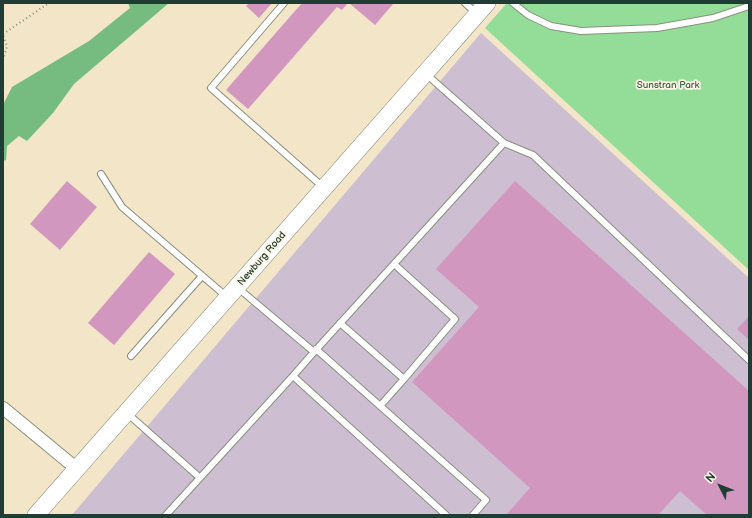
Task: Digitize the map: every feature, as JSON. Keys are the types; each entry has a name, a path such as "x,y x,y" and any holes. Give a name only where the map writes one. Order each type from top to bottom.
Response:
{"main road":[{"name":"Newburg Road","path":"41,513 126,413 426,73 476,7"}],"street":[{"path":"3,408 77,469"}],"lane":[{"path":"284,3 211,88 324,188"},
{"path":"513,3 528,15 551,26 581,31 657,28 713,18 749,6"},
{"path":"426,73 504,143 533,154 749,360"},
{"path":"166,515 504,143"},
{"path":"101,174 122,207 202,276 233,292 315,351 380,406 486,500 473,515"},
{"path":"380,406 455,319 394,264"},
{"path":"131,356 202,276"},
{"path":"340,323 404,379"},
{"path":"293,376 446,515"},
{"path":"126,413 199,477"}],"path":[{"path":"3,60 7,46 3,34 49,3"}],"shaded area":[{"path":"481,33 749,278 749,515 72,515"}],"green space":[{"path":"128,3 169,3 74,84 53,113 27,141 19,136 7,146 6,160 3,161 3,105 12,87 89,41 130,8"},
{"name":"Sunstran Park","path":"507,3 749,3 749,270 485,28"}],"building":[{"path":"249,3 272,3 259,18 246,6"},
{"path":"302,3 348,3 342,10 337,7 248,109 226,90"},
{"path":"349,3 394,3 375,25"},
{"path":"67,181 97,207 60,250 30,224"},
{"path":"515,181 749,391 749,515 707,515 680,491 658,515 506,515 530,488 412,382 479,307 436,269"},
{"path":"149,252 175,274 114,345 88,323"},
{"path":"749,316 749,340 737,329"}]}
